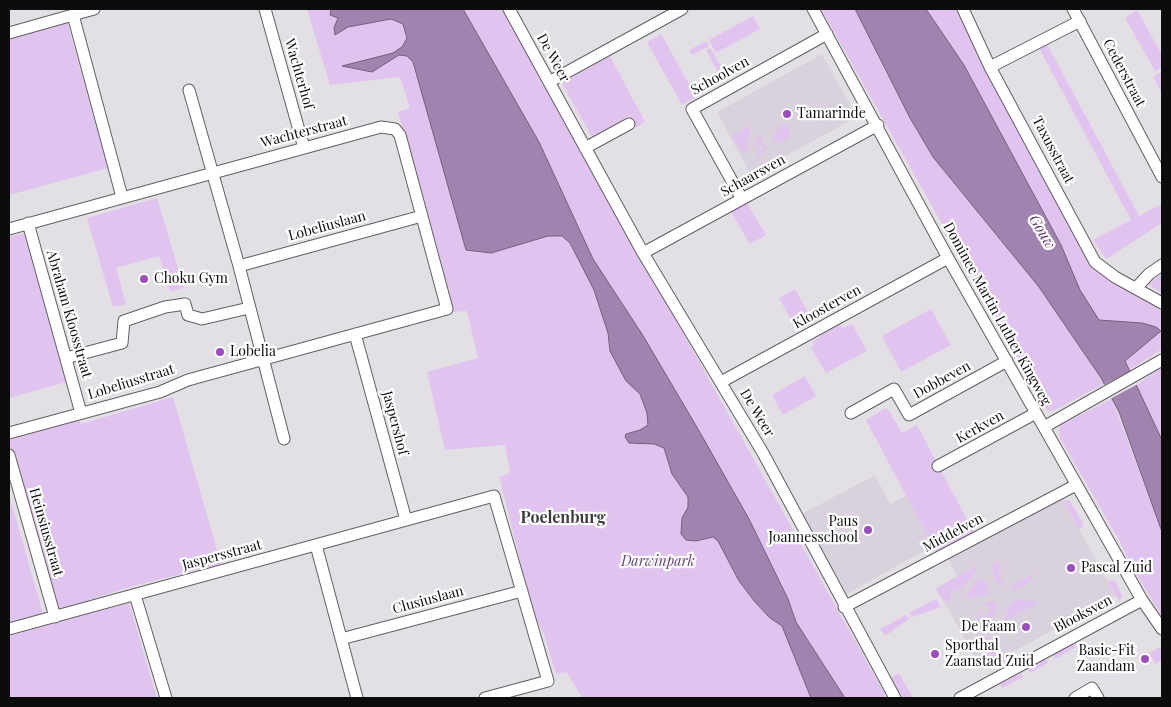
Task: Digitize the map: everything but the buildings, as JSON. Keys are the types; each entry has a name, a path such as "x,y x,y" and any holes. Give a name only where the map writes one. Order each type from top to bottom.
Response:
{"street":[{"path":"9,33 94,9"},
{"name":"Wachterhof","path":"265,9 304,148"},
{"name":"De Weer","path":"509,9 643,254 763,453 844,607 895,698"},
{"path":"549,82 682,9"},
{"name":"Dominee Martin Luther Kingweg","path":"814,9 948,258 1142,600 1162,629"},
{"name":"Taxusstraat","path":"963,9 990,67 1095,262 1162,303"},
{"name":"Cederstraat","path":"1073,9 1162,177"},
{"path":"73,15 122,197"},
{"path":"990,67 1080,21"},
{"name":"Schoolven","path":"742,199 692,108 828,34"},
{"path":"188,90 239,266 284,439"},
{"path":"585,148 629,124"},
{"name":"Schaarsven","path":"643,254 878,125"},
{"name":"Wachterstraat","path":"9,229 381,126 395,129 400,135 422,216"},
{"name":"Lobeliuslaan","path":"239,266 422,216"},
{"name":"Lobeliusstraat","path":"9,433 160,392 188,380 447,309 422,216"},
{"name":"Abraham Kloosstraat","path":"28,223 81,413"},
{"name":"Kloosterven","path":"721,382 948,258"},
{"path":"1136,288 1149,274 1162,265"},
{"path":"66,358 122,343 124,321 156,309 185,304 188,315 202,319 249,308"},
{"name":"Jaspershof","path":"355,334 406,520"},
{"path":"1044,428 1162,360"},
{"name":"Dobbeven","path":"851,413 894,389 909,416 1007,362"},
{"name":"Kerkven","path":"938,466 1036,414"},
{"name":"Heinsiusstraat","path":"9,456 55,617"},
{"name":"Middelven","path":"844,607 1076,485"},
{"name":"Jaspersstraat","path":"9,629 494,496 522,591"},
{"path":"316,545 357,698"},
{"path":"485,698 548,681 522,591"},
{"name":"Clusiuslaan","path":"341,638 522,591"},
{"path":"135,595 166,698"},
{"name":"Blooksven","path":"960,698 1142,600"},
{"path":"1075,698 1092,688 1098,698"}],"shaded area":[{"name":"Tamarinde","path":"822,54 857,117 751,175 717,112"},
{"name":"Paus Joannesschool","path":"875,475 890,504 906,496 933,546 847,594 802,514"},
{"path":"1062,499 1116,595 982,669 936,588 957,576 948,559"}],"green space":[{"name":"Darwinpark","path":"307,9 502,9 887,698 582,698 567,672 556,674 544,634 533,614 500,480 500,477 510,473 505,445 445,450 427,372 478,358 467,311 454,312 398,112 410,108 400,77 330,85"},
{"path":"821,9 855,9 910,118 933,157 1039,287 1073,335 1103,384 1055,410 1049,411 1045,407"},
{"path":"926,9 958,9 1082,248 1141,298 1162,310 1162,349 1129,370 1125,361 1161,331 1156,327 1142,323 1099,321 1080,290 1061,245 964,65"},
{"path":"1137,10 1162,55 1162,67 1155,71 1125,18"},
{"path":"753,16 760,29 716,53 709,40"},
{"path":"67,22 108,168 9,195 9,38"},
{"path":"661,34 696,97 682,105 647,42"},
{"path":"707,41 709,46 692,55 689,50"},
{"path":"1047,44 1139,216 1162,204 1162,223 1106,259 1093,240 1131,220 1039,48"},
{"path":"710,48 722,68 717,71 706,50"},
{"path":"610,56 645,122 635,128 629,116 592,137 562,83"},
{"path":"1162,71 1162,91 1161,92 1153,77"},
{"path":"781,125 788,125 791,135 786,140 777,142 773,137"},
{"path":"750,126 747,152 742,153 732,136"},
{"path":"761,136 762,142 767,148 758,158 756,152 763,150 763,147 760,145 756,149 755,145 758,137"},
{"path":"157,198 184,288 170,291 159,256 116,268 126,304 113,307 87,218"},
{"path":"747,203 766,235 750,244 731,212"},
{"path":"26,233 70,381 9,398 9,237"},
{"path":"1162,274 1162,293 1148,284"},
{"path":"795,289 813,321 797,330 779,298"},
{"path":"931,309 951,345 901,372 882,336"},
{"path":"839,321 842,328 852,324 867,351 826,373 811,348 814,346 812,341 819,338 817,333"},
{"path":"1162,366 1162,440 1136,386"},
{"path":"805,376 816,396 783,415 772,395"},
{"path":"173,397 221,564 133,586 55,611 9,447 9,440 79,419 81,424"},
{"path":"1112,399 1162,532 1162,616 1134,571 1119,540 1060,438 1059,428 1062,424"},
{"path":"884,409 888,409 902,433 917,425 974,533 937,554 866,420"},
{"path":"9,495 43,614 9,624"},
{"path":"1062,499 1070,501 1083,527 1079,529"},
{"path":"997,561 1003,570 998,570 998,573 1004,586 999,584 994,577 992,564"},
{"path":"976,566 977,570 967,582 959,590 951,591 950,600 944,603 936,589"},
{"path":"1035,573 1029,583 1013,590 1011,586"},
{"path":"979,578 987,583 988,594 968,598 967,593"},
{"path":"1112,580 1116,582 1122,596 1119,601 1108,582"},
{"path":"936,599 941,607 912,617 909,613"},
{"path":"1017,600 1035,601 1038,603 1003,622 1011,603"},
{"path":"997,602 995,616 991,620 979,621 978,612 982,616 988,615 990,607 983,604"},
{"path":"129,603 157,698 9,698 9,636"},
{"path":"906,615 909,619 885,636 880,629"},
{"path":"983,638 989,638 999,645 1005,661 994,667 983,645"},
{"path":"1074,643 1076,647 1055,659 1053,654"},
{"path":"1162,646 1162,660 1156,664 1149,653"},
{"path":"1046,659 1048,663 1030,673 1028,669"},
{"path":"899,673 913,698 903,698 891,678"},
{"path":"1021,673 1023,677 1002,688 1000,684"}],"water":[{"path":"331,9 463,9 539,142 593,259 642,334 698,429 749,519 788,599 796,622 845,698 811,698 782,626 770,618 739,581 718,541 713,537 696,541 686,540 681,534 682,518 688,507 688,497 672,474 664,448 654,444 629,443 625,437 626,434 640,430 648,425 647,413 640,394 626,381 610,351 608,333 594,290 570,243 562,236 548,236 491,253 466,250 413,62 407,56 399,55 372,72 342,66 393,53 402,47 407,38 403,24 391,19 348,27 335,35 334,28 338,18 330,15"},
{"name":"Gouw","path":"855,9 926,9 964,65 1061,245 1080,290 1099,320 1142,323 1156,327 1161,331 1125,361 1162,440 1162,532 1119,412 1101,378 1039,287 933,157 910,118"}],"pier":[{"path":"1132,370 1138,384 1110,399 1102,386"}],"place":[{"name":"Tamarinde","path":"787,114"},
{"name":"Choku Gym","path":"144,279"},
{"name":"Lobelia","path":"220,352"},
{"name":"Paus Joannesschool","path":"868,530"},
{"name":"Pascal Zuid","path":"1071,568"},
{"name":"De Faam","path":"1026,627"},
{"name":"Sporthal Zaanstad Zuid","path":"935,654"},
{"name":"Basic-Fit Zaandam","path":"1145,659"}],"district":[{"name":"Poelenburg","path":"563,518"}]}
